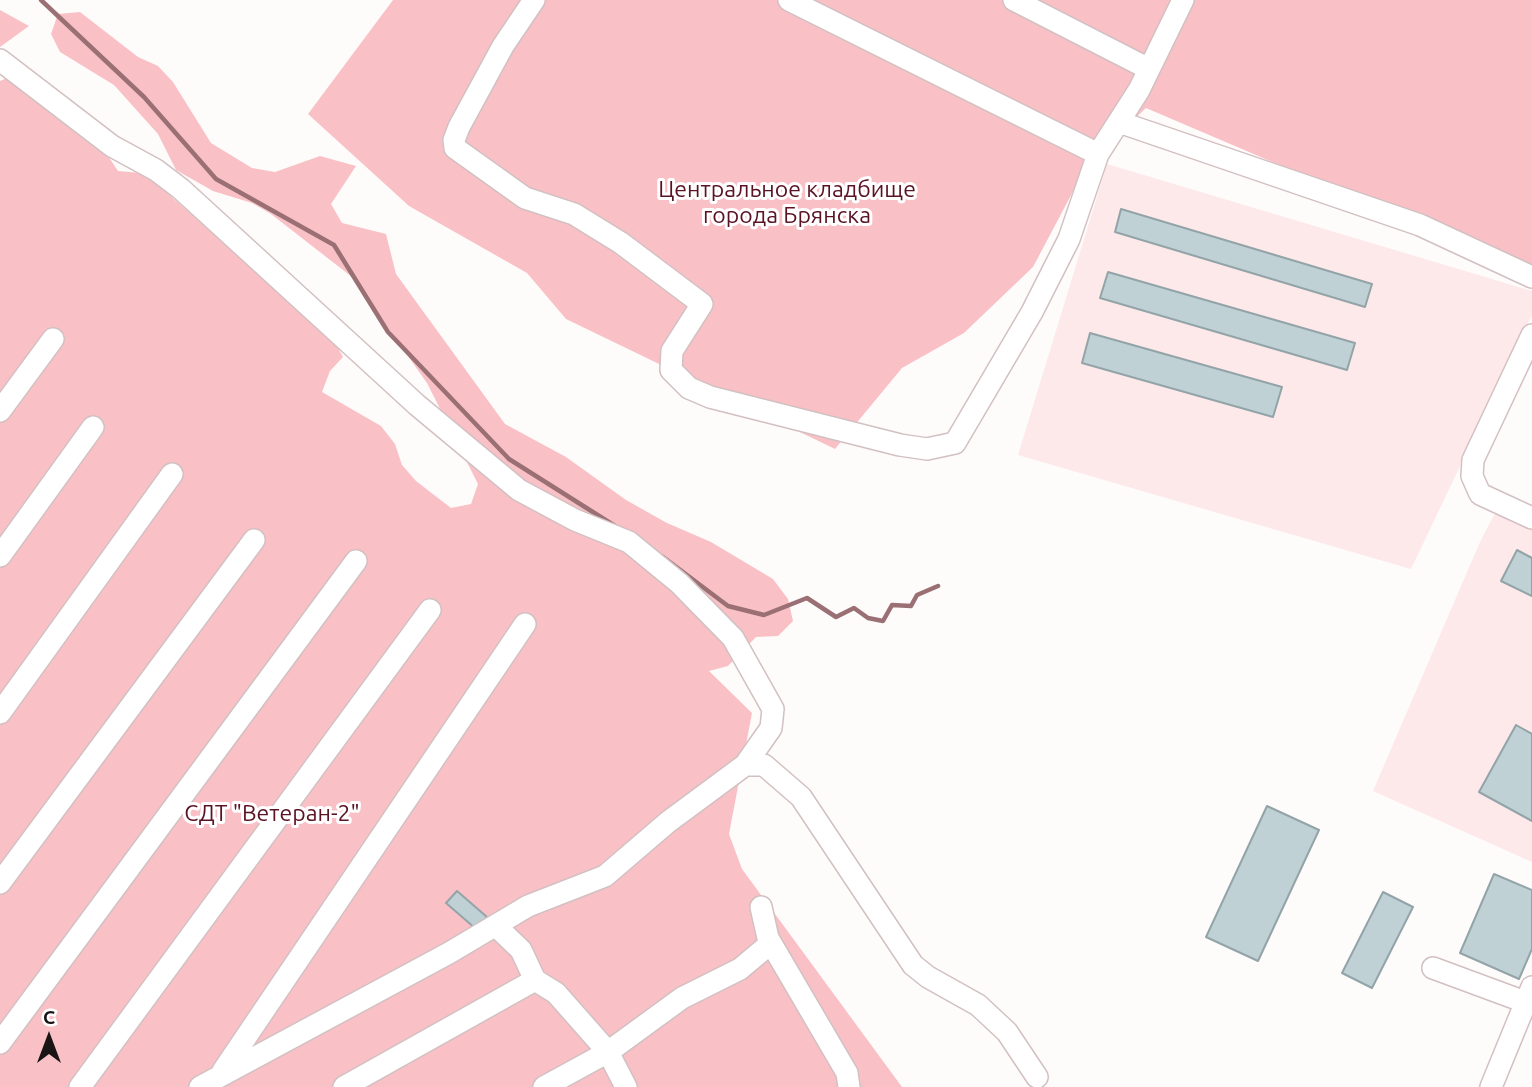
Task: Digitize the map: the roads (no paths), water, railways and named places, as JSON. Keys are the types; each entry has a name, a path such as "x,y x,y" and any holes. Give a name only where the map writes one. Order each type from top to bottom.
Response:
{"street":[{"path":"534,0 503,46 458,127 454,140 456,148 525,198 574,214 621,243 702,304 672,351 671,370 689,387 710,397 927,449 956,443 1032,312 1069,239 1098,154 1149,69 1183,0"},
{"path":"789,0 1098,154"},
{"path":"1014,0 1149,69"},
{"path":"0,60 113,146 156,170 181,189 417,405 519,490 575,520 629,542 678,583 733,638 773,709 771,728 745,765 668,822 605,876 528,906 200,1087"},
{"path":"1118,122 1420,225 1532,277"},
{"path":"1532,335 1474,460 1472,476 1480,494 1532,518"},
{"path":"0,411 54,339"},
{"path":"0,556 93,427"},
{"path":"0,713 172,474"},
{"path":"0,883 254,540"},
{"path":"0,1043 356,561"},
{"path":"80,1087 430,610"},
{"path":"220,1076 525,624"},
{"path":"745,765 764,765 801,797 913,965 928,977 978,1005 1007,1032 1023,1060 1037,1077"},
{"path":"761,907 771,943 848,1073 849,1087"},
{"path":"496,926 521,950 535,981 556,993 608,1052 626,1087"},
{"path":"544,1087 608,1052 682,998 740,968 771,943"},
{"path":"1433,968 1529,994 1491,1087"},
{"path":"344,1087 535,981"}],"waterway":[{"path":"41,0 144,97 216,179 334,245 388,332 509,459 615,526"},
{"path":"663,557 728,606 764,615 807,598 836,617 854,608 868,618 883,621 892,605 911,606 917,595 938,586"}],"park label":[{"name":"Центральное кладбище города Брянска","path":"787,202"},
{"name":"СДТ \"Ветеран-2\"","path":"272,813"}]}
